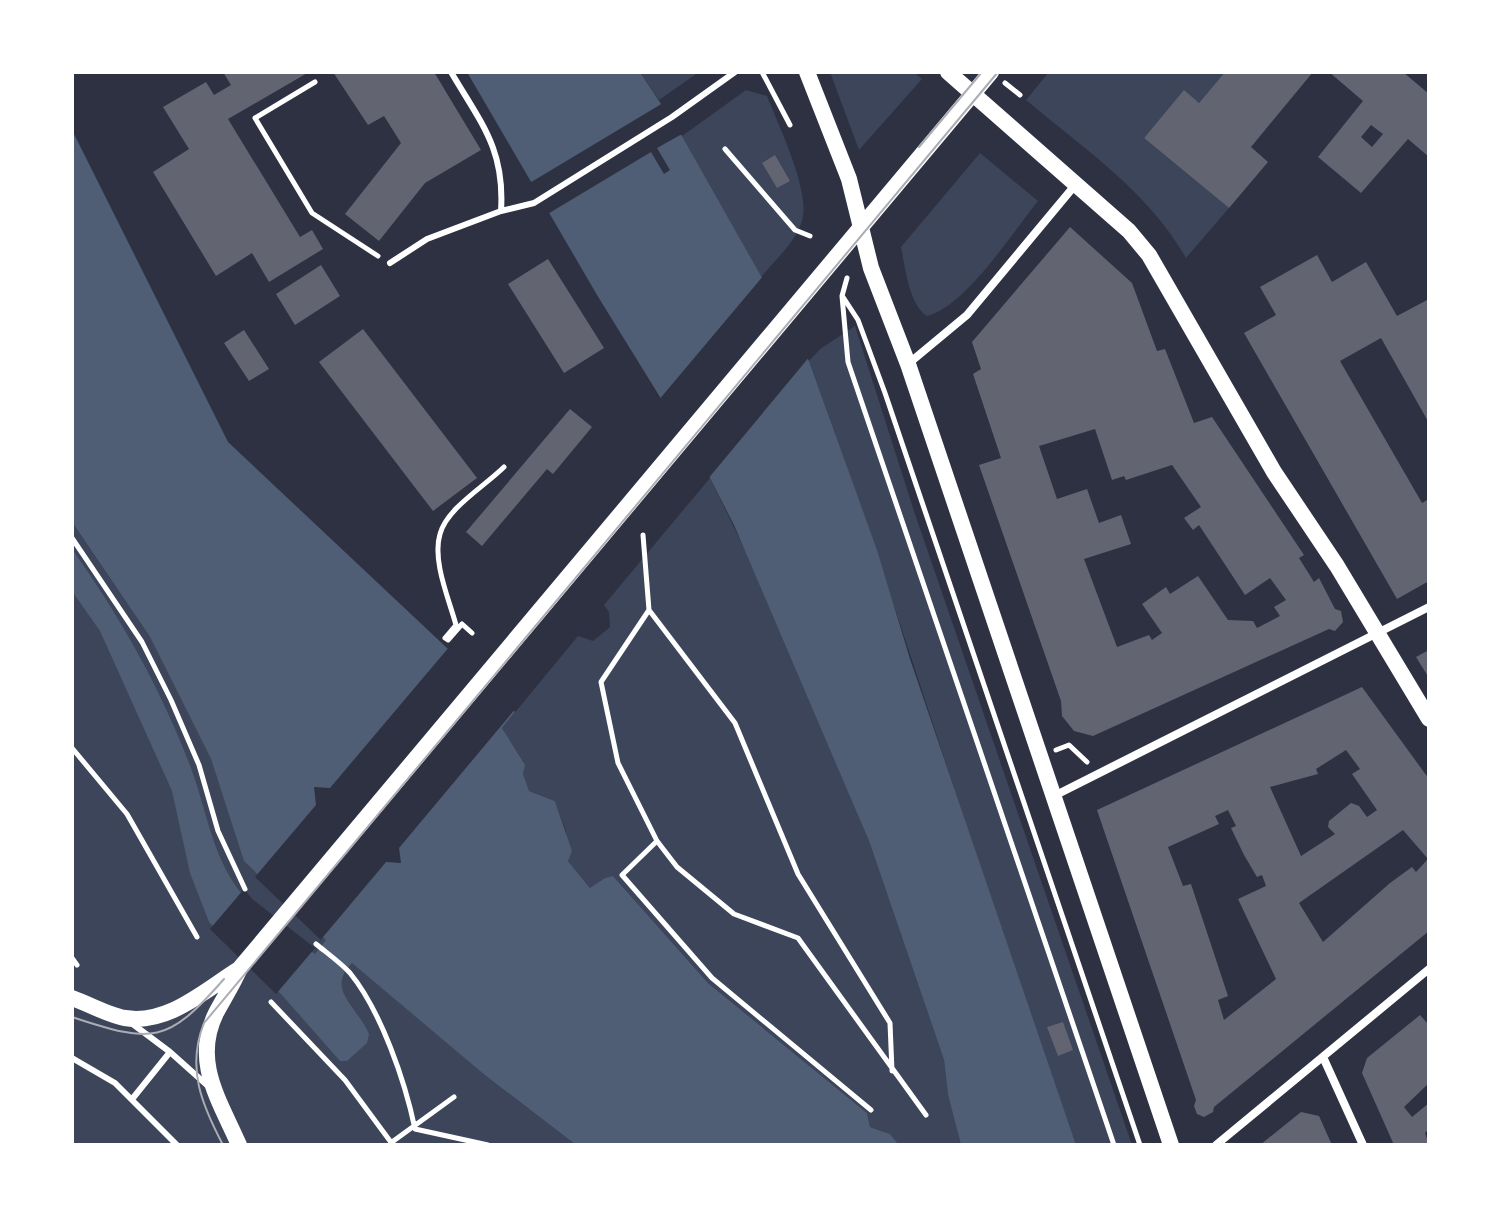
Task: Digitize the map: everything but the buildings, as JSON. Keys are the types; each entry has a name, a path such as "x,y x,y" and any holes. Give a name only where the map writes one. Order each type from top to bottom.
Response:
{"main road":[{"path":"807,72 849,179 860,230 1171,1145"},
{"path":"948,72 1077,183 1129,231 1149,255 1274,472 1337,566 1376,636 1429,719"},
{"path":"239,1145 214,1091 205,1062 206,1040 229,982 991,72"},
{"path":"72,998 124,1018 159,1016 229,982"}],"street":[{"path":"908,364 967,315 1077,183"},
{"path":"1054,796 1429,607"},
{"path":"1216,1145 1429,969"},
{"path":"1323,1057 1363,1145"}],"lane":[{"path":"451,72 493,143 503,178 501,211"},
{"path":"390,263 427,239 501,211 534,203 672,117 735,72"},
{"path":"124,1018 170,1052 214,1091"},
{"path":"133,1098 170,1052"},
{"path":"72,1058 92,1068 133,1098 177,1145"}],"path":[{"path":"762,72 790,125"},
{"path":"315,82 255,118 312,213 390,263"},
{"path":"725,149 795,230 810,236"},
{"path":"1114,1145 848,362 842,296 858,320 885,393 1140,1145"},
{"path":"472,633 462,624 448,640 445,638 456,625 440,560 439,535 460,506 504,467"},
{"path":"643,535 649,610 735,723 798,874 890,1023 892,1072"},
{"path":"72,538 142,642 171,700 199,765 218,831 245,889"},
{"path":"649,610 601,682 618,763 657,841 677,867 734,914 798,938 926,1115"},
{"path":"72,748 127,814 197,937"},
{"path":"657,841 622,875 712,978 871,1110"},
{"path":"318,946 349,973 378,1024 408,1096 415,1129"},
{"path":"72,958 77,965"},
{"path":"271,1002 345,1080 393,1144 454,1097"},
{"path":"415,1129 488,1145"}],"shaded area":[{"path":"467,72 640,72 682,136 809,361 877,550 910,659 1076,1145 961,1145 948,1095 944,1060 869,841 734,525 710,478 597,295"},
{"path":"640,72 699,72 659,100"},
{"path":"830,72 914,72 922,79 859,150"},
{"path":"1049,72 1225,72 1199,103 1184,91 1144,138 1229,208 1186,258 1171,234 1134,191 1026,100"},
{"path":"746,90 767,96 791,155 803,203 803,216 797,232 761,277 682,136"},
{"path":"72,130 228,442 515,712 502,728 525,765 523,774 529,791 555,801 572,851 568,861 590,888 613,876 708,983 867,1113 870,1127 890,1134 899,1145 576,1145 486,1076 352,963 342,982 343,990 369,1034 367,1043 347,1061 340,1061 281,994 209,922 190,873 172,791 100,631 72,591 72,549 123,628 167,710 191,768 219,855 233,882 260,912 315,954 326,940 244,861 211,759 150,637 72,522"},
{"path":"980,153 1038,201 972,284 942,310 927,316 912,295 901,247"},
{"path":"855,326 915,514 1132,1145 1076,1145 1041,1048 809,361 820,349"},
{"path":"710,478 764,589 869,841 944,1060 948,1095 961,1145 899,1145 890,1134 870,1127 867,1113 708,983 614,877 605,878 591,889 568,861 566,831 555,801 529,791 502,728 578,636 593,641 610,627 609,612 604,605"},
{"path":"72,522 150,637 211,759 245,861 486,1076 576,1145 72,1145"}],"pier":[{"path":"663,103 682,134 657,148 670,170 664,174 651,152 546,215 528,184"},
{"path":"764,275 810,356 707,480 658,401"},
{"path":"450,646 516,708 399,848 401,863 386,862 321,940 255,877 316,805 314,787 330,788"},
{"path":"244,889 252,899 315,948 276,994 210,929"}],"tram line":[{"path":"919,147 982,72"},
{"path":"223,1145 199,1086 196,1055 204,1023 998,72"},
{"path":"72,1017 122,1032 157,1032 172,1027 188,1016 224,979"}]}
